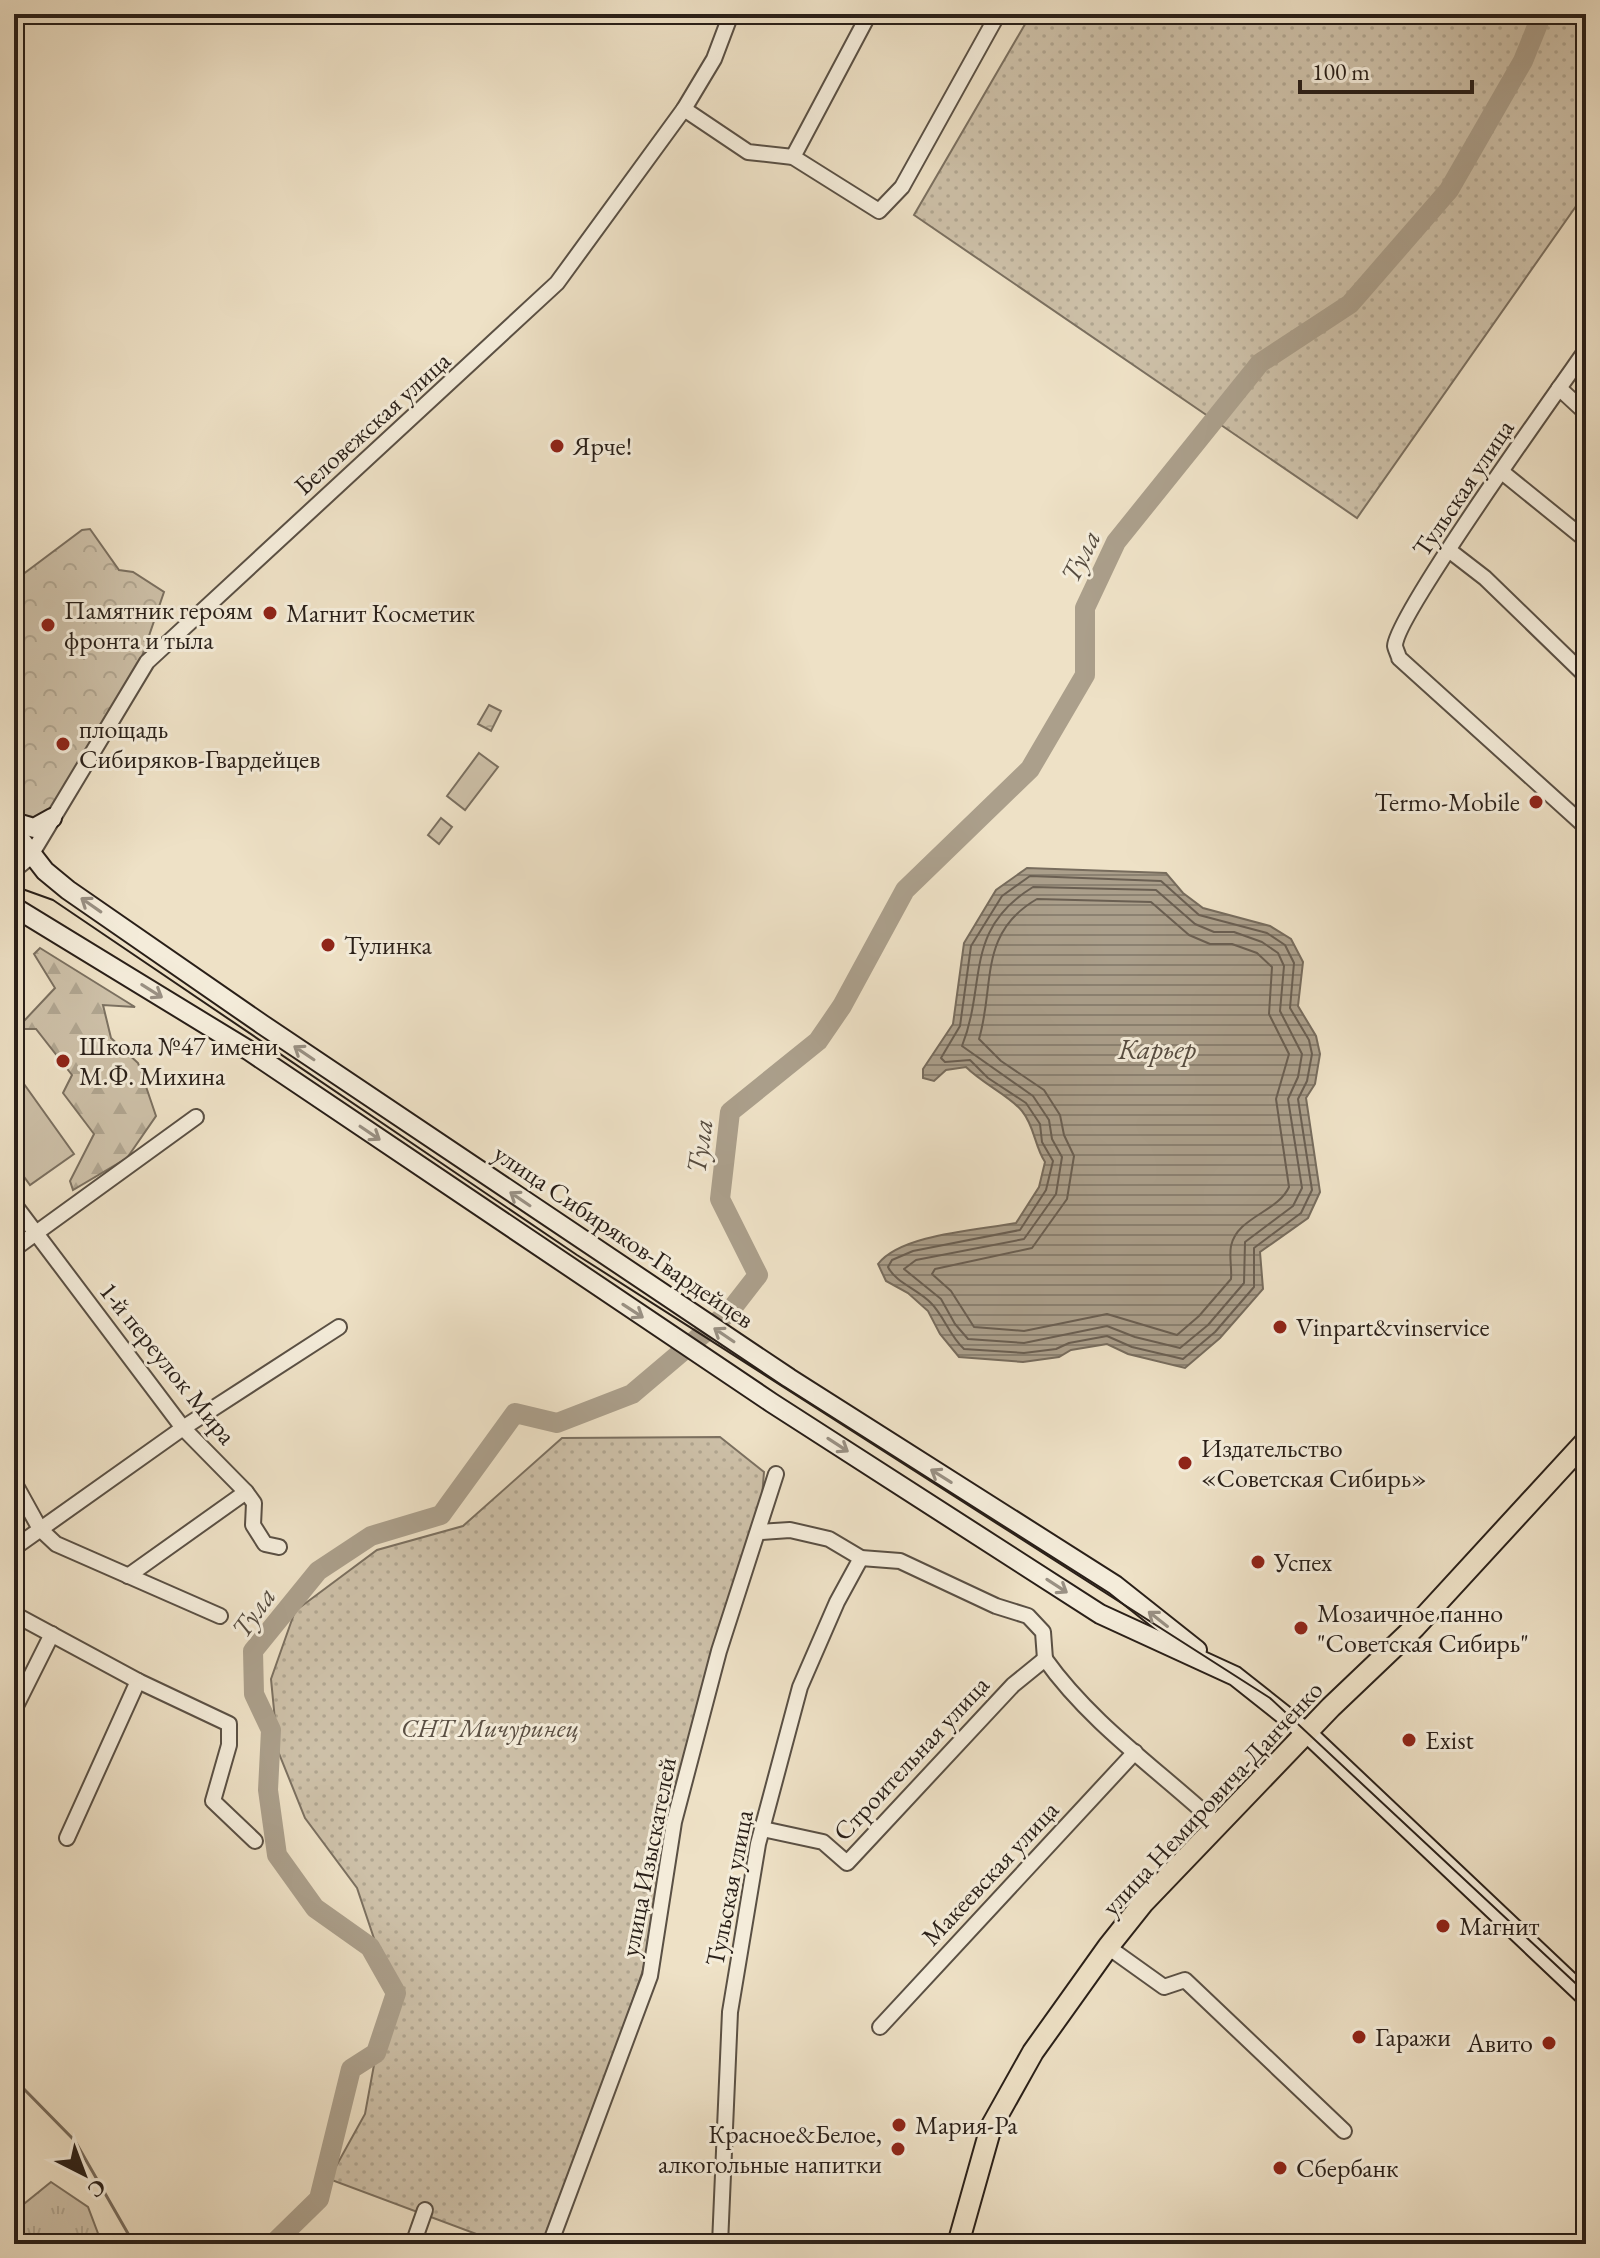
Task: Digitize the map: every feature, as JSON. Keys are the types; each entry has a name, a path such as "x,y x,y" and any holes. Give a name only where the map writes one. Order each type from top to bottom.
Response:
{"main road":[{"path":"14,822 34,828 52,818"},
{"name":"улица Сибиряков-Гвардейцев","path":"14,831 31,855 68,890 198,980 789,1378 1115,1585 1307,1733 1586,1997"},
{"name":"улица Сибиряков-Гвардейцев","path":"14,907 248,1050 568,1268 1100,1614 1219,1667"},
{"name":"улица Немировича-Данченко","path":"958,2244 991,2127 1033,2052 1108,1947 1143,1903 1307,1733 1415,1627 1586,1441"}],"street":[{"name":"Беловежская улица","path":"31,855 147,662 557,283 684,109 714,59 731,14"},
{"path":"793,157 869,14"},
{"path":"684,109 748,152 793,157 879,211 902,187 998,14"},
{"name":"Тульская улица","path":"1586,350 1450,551 1400,630 1395,647 1399,658 1586,827"},
{"path":"1559,388 1586,413"},
{"path":"1502,472 1586,540"},
{"path":"1450,551 1485,578 1586,676"},
{"path":"14,869 31,855"},
{"path":"14,1249 196,1117"},
{"name":"1-й переулок Мира","path":"14,1204 183,1428 246,1492"},
{"path":"14,1548 183,1428 339,1327"},
{"name":"улица Изыскателей","path":"550,2244 650,1976 674,1822 719,1651 760,1532 776,1474"},
{"path":"14,1482 40,1529 56,1544 220,1616"},
{"path":"128,1576 246,1492 254,1503 253,1525 265,1544 279,1547"},
{"path":"760,1532 790,1530 829,1539 861,1558 900,1561 996,1606 1028,1616 1043,1632 1045,1659 1059,1679 1218,1825"},
{"name":"Тульская улица","path":"720,2244 730,2012 763,1829 800,1687 837,1602 861,1558"},
{"path":"14,1614 138,1681 229,1724 229,1745 213,1801 255,1841"},
{"path":"14,1710 52,1634"},
{"name":"Строительная улица","path":"763,1829 823,1842 847,1863 1013,1685 1045,1659"},
{"path":"67,1838 138,1681"},
{"name":"Макеевская улица","path":"880,2027 1135,1752"},
{"path":"1108,1947 1164,1987 1185,1980 1344,2131"},
{"path":"413,2244 425,2210"}],"green space":[{"path":"1031,14 1586,14 1586,192 1357,518 914,215"},
{"name":"площадь Сибиряков-Гвардейцев","path":"90,529 119,570 133,572 164,592 140,662 49,814 31,824 14,813 14,581 82,530"},
{"path":"489,705 501,711 491,731 478,724"},
{"path":"479,753 498,767 465,810 447,796"},
{"path":"441,818 452,827 439,844 428,835"},
{"path":"40,948 135,1007 103,1005 111,1038 138,1063 156,1116 127,1158 73,1190 70,1181 94,1134 63,1093 72,1075 36,1029 24,1029 23,1022 55,988 34,954"},
{"path":"14,1070 74,1154 30,1185 14,1163"},
{"name":"СНТ Мичуринец","path":"720,1437 764,1472 759,1534 674,1822 643,1970 550,2244 503,2244 329,2179 365,2114 389,1983 357,1888 305,1818 278,1751 271,1679 295,1611 377,1550 463,1526 562,1438"},
{"path":"51,2182 88,2207 102,2244 14,2244 14,2212"}],"water":[{"name":"Карьер","path":"1027,868 1166,873 1183,893 1203,908 1270,926 1291,939 1303,962 1298,1006 1316,1036 1320,1054 1315,1084 1306,1098 1320,1192 1308,1218 1260,1252 1263,1289 1220,1338 1185,1368 1128,1354 1107,1344 1071,1350 1059,1357 1023,1362 959,1357 940,1334 928,1311 908,1293 886,1281 878,1264 889,1254 922,1240 1016,1223 1039,1187 1045,1162 1030,1123 1017,1106 966,1067 946,1070 934,1081 923,1078 923,1069 953,1024 964,943 996,890"}],"waterway":[{"name":"Тула","path":"273,2244 319,2199 351,2069 376,2053 396,1993 370,1947 315,1908 277,1855 268,1790 271,1730 254,1694 253,1651 318,1571 371,1536 441,1515 515,1413 557,1423 632,1394 730,1311 758,1275 720,1199 730,1112 818,1041 842,1006 905,890 1030,769 1085,675 1085,608 1116,542 1260,363 1350,304 1449,190 1523,61 1542,14"},
{"path":"14,2073 21,2086 75,2141 134,2244"}],"tram line":[{"path":"14,886 53,900 577,1255 1270,1698 1586,1993"}],"place":[{"name":"Ярче!","path":"557,446"},
{"name":"Магнит Косметик","path":"270,613"},
{"name":"Памятник героям фронта и тыла","path":"48,625"},
{"name":"площадь Сибиряков-Гвардейцев","path":"63,744"},
{"name":"Termo-Mobile","path":"1536,802"},
{"name":"Тулинка","path":"328,945"},
{"name":"Школа №47 имени М.Ф. Михина","path":"63,1061"},
{"name":"Vinpart&vinservice","path":"1280,1327"},
{"name":"Издательство «Советская Сибирь»","path":"1185,1463"},
{"name":"Успех","path":"1258,1562"},
{"name":"Мозаичное панно \"Советская Сибирь\"","path":"1301,1628"},
{"name":"Exist","path":"1409,1740"},
{"name":"Магнит","path":"1443,1926"},
{"name":"Гаражи","path":"1359,2037"},
{"name":"Авито","path":"1549,2043"},
{"name":"Мария-Ра","path":"899,2125"},
{"name":"Красное&Белое, алкогольные напитки","path":"898,2149"},
{"name":"Сбербанк","path":"1280,2168"}]}
